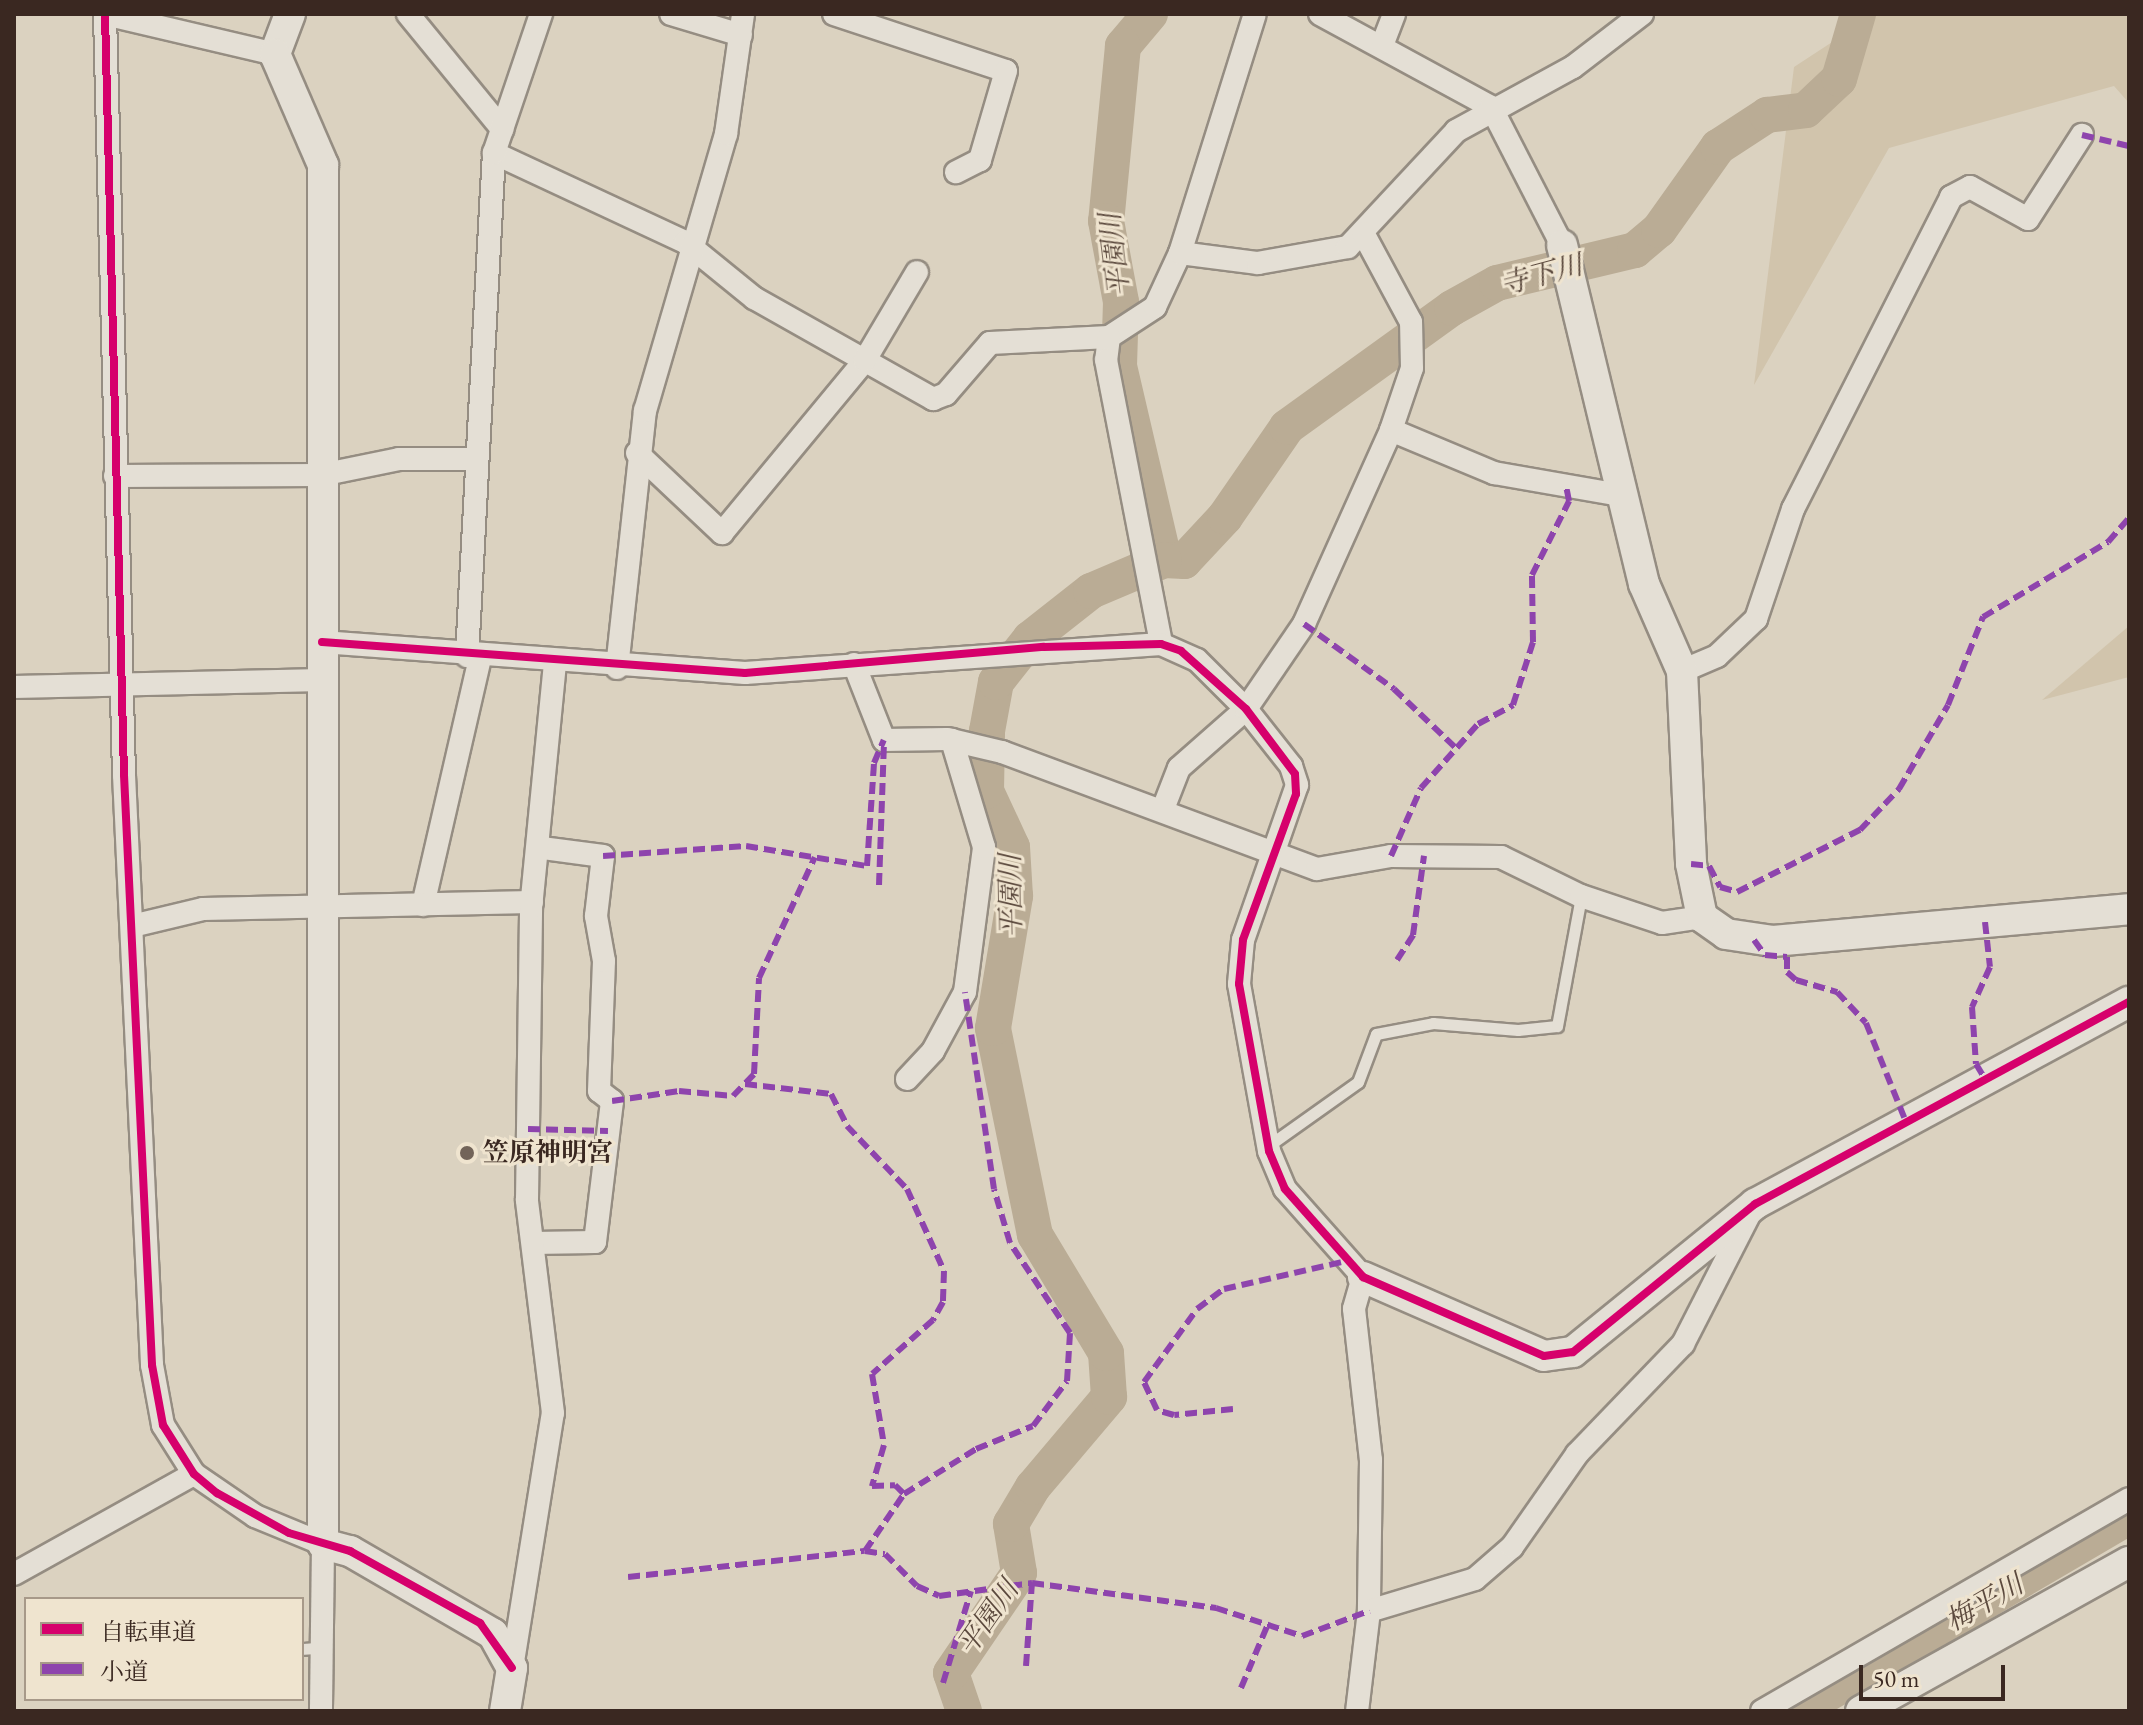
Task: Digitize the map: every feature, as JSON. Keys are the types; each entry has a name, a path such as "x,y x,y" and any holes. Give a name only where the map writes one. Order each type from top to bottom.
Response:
{"street":[{"path":"275,54 105,14 115,476 152,1365 163,1425 194,1474 255,1516 323,1544 350,1551 480,1623 512,1668"},
{"path":"290,14 275,54 323,165 323,1544 309,1649 321,1711"},
{"path":"408,14 502,129"},
{"path":"423,905 474,657 476,459 494,153 541,14"},
{"path":"617,668 637,453 726,134 742,24 671,14"},
{"path":"834,14 1006,71 980,160 956,172"},
{"path":"494,153 685,242 694,254 754,298 933,399 946,394 990,343 1109,337 1134,325 1155,307 1180,253 1255,14"},
{"path":"1320,14 1383,43 1491,107 1562,245 1578,291 1620,495 1644,584 1682,671 1691,864 1702,917"},
{"path":"1383,43 1394,14"},
{"path":"1180,253 1232,264 1331,254 1363,233 1456,131 1491,107 1573,67 1642,14"},
{"path":"1682,671 1717,656 1756,619 1793,509 1951,197 1970,187 2028,219 2082,135"},
{"path":"1163,809 1179,768 1246,709 1304,624 1391,430 1415,351 1411,322 1363,233"},
{"path":"637,453 722,533 865,360 917,272"},
{"path":"1109,337 1106,360 1153,584 1161,644"},
{"path":"1391,430 1494,473 1620,495"},
{"path":"115,476 321,475 399,459 476,459"},
{"path":"322,642 555,664 745,673 1044,647 1161,644 1197,660 1246,709 1295,774 1296,794 1271,854 1243,940 1239,984 1268,1146 1285,1189 1363,1277 1544,1356 1573,1352 1755,1204 2129,1002"},
{"path":"505,1711 552,1425 533,1243 532,902 542,848 555,664"},
{"path":"854,664 884,740 961,742 1002,752 1163,809 1271,854 1338,871 1391,856 1501,857 1581,896 1662,923 1702,917 1734,937 1773,941 2129,909"},
{"path":"14,687 123,682 322,680"},
{"path":"907,1079 933,1051 965,992 984,847 961,742"},
{"path":"533,1243 595,1242 612,1101 599,1091 604,961 596,916 603,856 542,848"},
{"path":"132,926 203,909 532,902"},
{"path":"1369,1611 1475,1579 1512,1547 1577,1454 1683,1344 1755,1204"},
{"path":"1357,1711 1369,1611 1371,1460 1354,1309 1363,1277"},
{"path":"14,1574 194,1474"},
{"path":"1762,1711 2129,1499"},
{"path":"1861,1711 2129,1562"}],"lane":[{"path":"1268,1146 1358,1082 1376,1034 1433,1023 1518,1030 1557,1026 1581,896"}],"shaded area":[{"path":"1875,14 2129,14 2129,103 2114,86 1889,148 1754,385 1794,67"},
{"path":"2129,626 2129,677 2042,700"}],"waterway":[{"name":"平園川","path":"1150,14 1123,46 1106,221 1121,302 1119,366 1164,560"},
{"name":"寺下川","path":"1164,560 1184,561 1225,517 1287,427 1452,308 1497,283 1635,250 1659,230 1718,147 1767,115 1806,110 1839,79 1858,14"},
{"name":"平園川","path":"964,1711 951,1673 1019,1573 1011,1524 1033,1487 1109,1397 1106,1353 1035,1235 993,1028 1015,896 1012,847 986,791 987,731 996,682 1030,639 1091,591 1164,560"},
{"name":"梅平川","path":"1798,1711 2129,1517"}],"marked path":[{"path":"2082,135 2129,146"},
{"path":"1391,856 1421,788 1478,724 1513,705 1533,642 1532,575 1569,501 1566,486"},
{"path":"1691,864 1709,866 1720,887 1737,892 1860,830 1899,789 1948,705 1983,617 2108,542 2129,518"},
{"path":"1304,624 1394,689 1456,748"},
{"path":"603,856 746,846 867,866 874,763 884,740"},
{"path":"879,885 884,744"},
{"path":"1397,960 1413,935 1424,856"},
{"path":"612,1101 679,1091 733,1096 754,1074 759,978 815,857"},
{"path":"1985,922 1990,967 1972,1007 1976,1064 1985,1079"},
{"path":"1754,940 1765,955 1787,957 1787,972 1796,980 1837,992 1866,1023 1906,1122"},
{"path":"865,1551 904,1494 976,1449 1033,1426 1067,1381 1070,1333 1010,1243 994,1189 965,992"},
{"path":"745,1084 831,1094 847,1126 907,1189 944,1271 943,1302 933,1320 872,1374 884,1445 872,1486 895,1485 904,1494"},
{"path":"528,1129 608,1131"},
{"path":"1233,1409 1174,1415 1157,1410 1144,1382 1197,1309 1224,1289 1346,1261"},
{"path":"628,1577 865,1551 885,1554 917,1586 939,1596 1032,1583"},
{"path":"1026,1666 1032,1583 1216,1608 1302,1636 1369,1611"},
{"path":"943,1683 971,1591"},
{"path":"1241,1688 1268,1624"}],"cycle path":[{"path":"105,14 124,775 152,1365 163,1425 194,1474 217,1493 289,1533 350,1551 480,1623 512,1668"},
{"path":"322,642 745,673 1044,647 1161,644 1181,651 1246,709 1295,774 1296,794 1243,940 1239,984 1269,1151 1285,1189 1363,1277 1544,1356 1573,1352 1755,1204 2129,1002"}],"place":[{"name":"笠原神明宮","path":"467,1153"}]}
